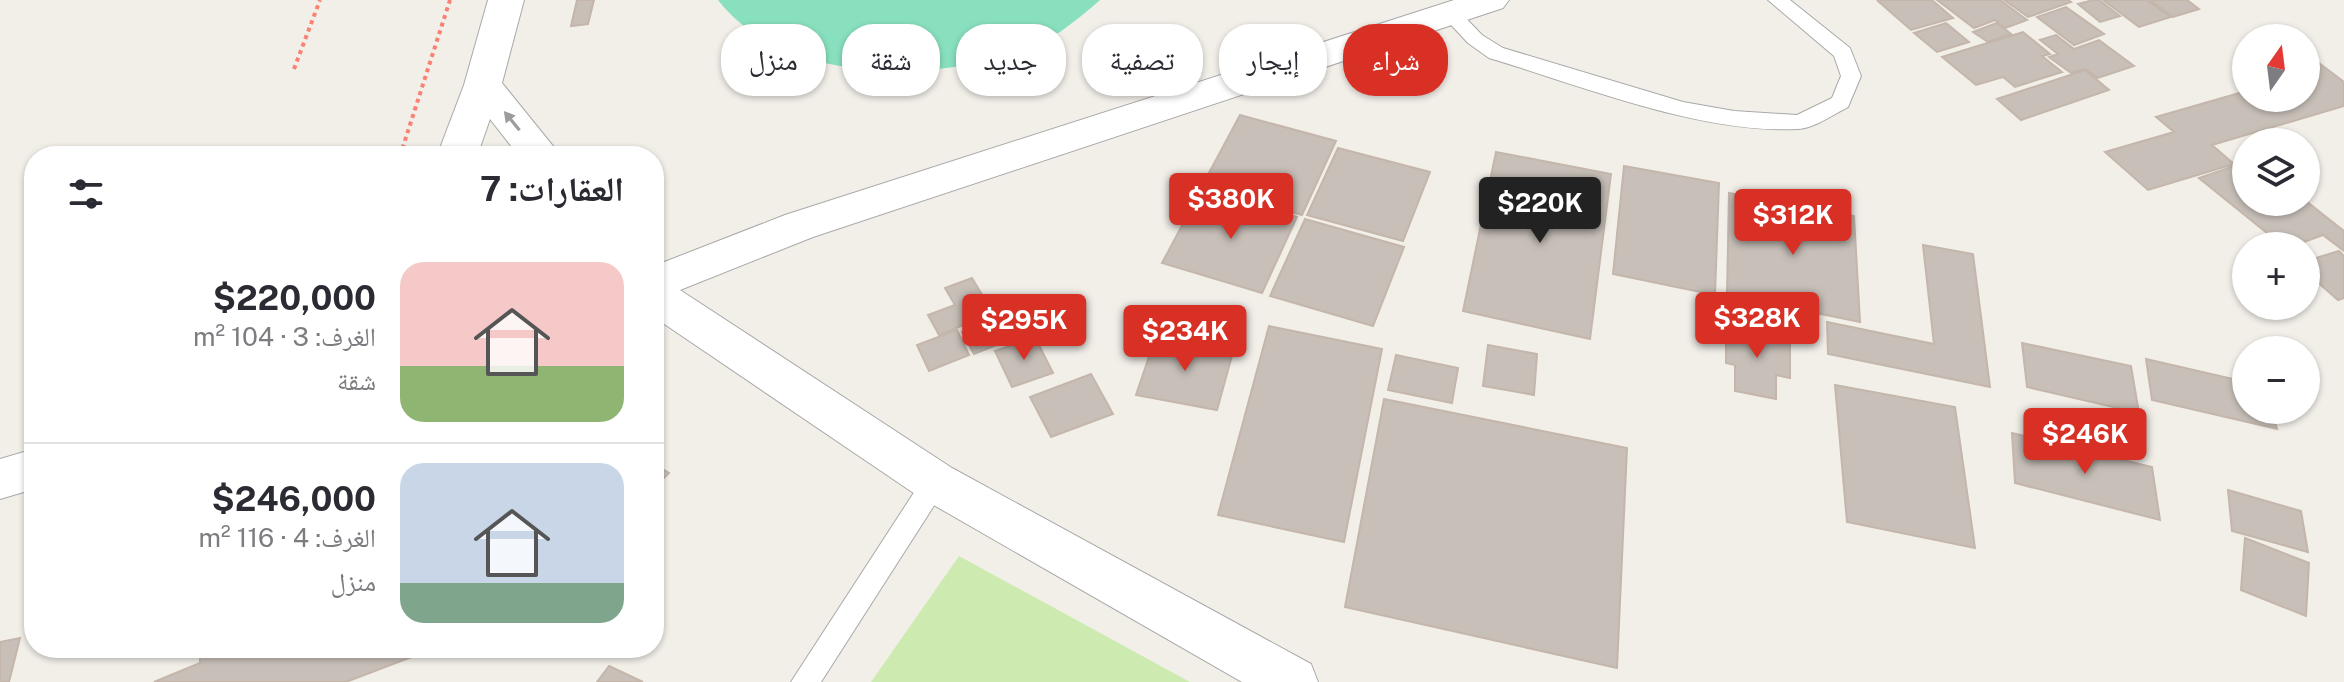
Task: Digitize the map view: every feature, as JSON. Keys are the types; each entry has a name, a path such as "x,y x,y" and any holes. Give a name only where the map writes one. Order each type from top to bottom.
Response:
{"street":[{"path":"461,146 483,85 506,0"},
{"path":"664,279 799,226 1491,0"},
{"path":"483,85 533,146"},
{"path":"664,302 935,482 1292,682"},
{"path":"0,479 24,472"}],"lane":[{"path":"1450,13 1475,39 1496,53 1682,109 1734,118 1800,122 1841,102 1851,76 1843,53 1778,0"},
{"path":"805,682 935,482"}],"path":[{"path":"294,69 320,0"},
{"path":"403,146 450,0"}],"green space":[{"path":"718,0 1100,0 1066,27 1066,24 956,24 956,67 942,69 940,24 842,24 842,65 826,63 826,24 743,24"},
{"path":"959,556 1190,682 871,682"}],"building":[{"path":"577,0 594,0 588,24 571,26"},
{"path":"1932,0 1953,18 1911,30 1878,1"},
{"path":"1937,0 2000,0 2027,20 2005,28 1995,20 1974,28"},
{"path":"2004,0 2068,0 2071,2 2028,17"},
{"path":"2099,0 2120,16 2100,22 2078,4"},
{"path":"2103,0 2147,0 2171,17 2139,27"},
{"path":"2150,0 2187,0 2199,9 2173,17"},
{"path":"2066,7 2104,34 2074,45 2037,17"},
{"path":"1946,23 1969,42 1937,52 1914,33"},
{"path":"1997,23 2011,34 1988,42 1973,32"},
{"path":"2023,32 2050,54 2042,56 2062,72 2015,87 2003,77 1976,85 1942,57"},
{"path":"2056,35 2074,49 2099,40 2134,66 2098,78 2085,69 2071,73 2049,57 2058,54 2040,40"},
{"path":"2320,64 2344,82 2344,106 2270,128 2232,128 2232,139 2212,145 2232,165 2148,190 2105,152 2174,132 2156,117 2232,95 2232,112 2320,112"},
{"path":"2085,70 2109,90 2021,120 1997,99"},
{"path":"1240,115 1336,141 1302,215 1202,186"},
{"path":"1338,148 1430,172 1403,241 1307,215"},
{"path":"1496,152 1611,174 1590,339 1463,311"},
{"path":"1624,166 1719,183 1715,295 1613,274"},
{"path":"2232,167 2232,205 2199,178"},
{"path":"1201,190 1297,217 1262,293 1162,263"},
{"path":"1729,193 1854,216 1860,322 1727,295"},
{"path":"2320,212 2344,231 2344,251 2323,235 2320,236 2320,232 2266,232 2246,216 2320,216"},
{"path":"1305,219 1404,247 1373,326 1270,296"},
{"path":"1923,245 1973,254 1990,387 1828,354 1827,322 1934,344"},
{"path":"2339,251 2344,256 2344,298 2338,300 2320,284 2320,257"},
{"path":"972,278 993,313 939,335 928,315 955,305 945,288"},
{"path":"987,321 1001,343 974,354 962,332"},
{"path":"1726,324 1790,337 1790,378 1776,375 1776,399 1735,391 1735,365 1726,363"},
{"path":"1269,326 1382,349 1344,542 1218,515"},
{"path":"957,330 969,355 929,371 917,345"},
{"path":"1156,336 1233,352 1217,410 1136,395"},
{"path":"1035,337 1053,373 1012,387 995,351"},
{"path":"2022,343 2131,366 2139,413 2027,387"},
{"path":"1488,345 1537,354 1534,395 1483,386"},
{"path":"1396,355 1458,368 1452,403 1388,390"},
{"path":"2146,359 2232,379 2232,419 2152,400"},
{"path":"1091,374 1113,414 1051,437 1030,397"},
{"path":"1835,385 1955,407 1975,548 1847,522"},
{"path":"1384,399 1627,448 1617,668 1345,607"},
{"path":"2255,424 2276,424 2277,429"},
{"path":"2012,433 2152,467 2160,520 2015,483"},
{"path":"2228,490 2301,511 2308,552 2232,531"},
{"path":"2245,538 2309,563 2306,616 2241,590"},
{"path":"20,638 9,682 0,682 0,642"},
{"path":"200,658 409,658 346,682 154,682 200,663"},
{"path":"609,666 643,682 597,682"}]}
